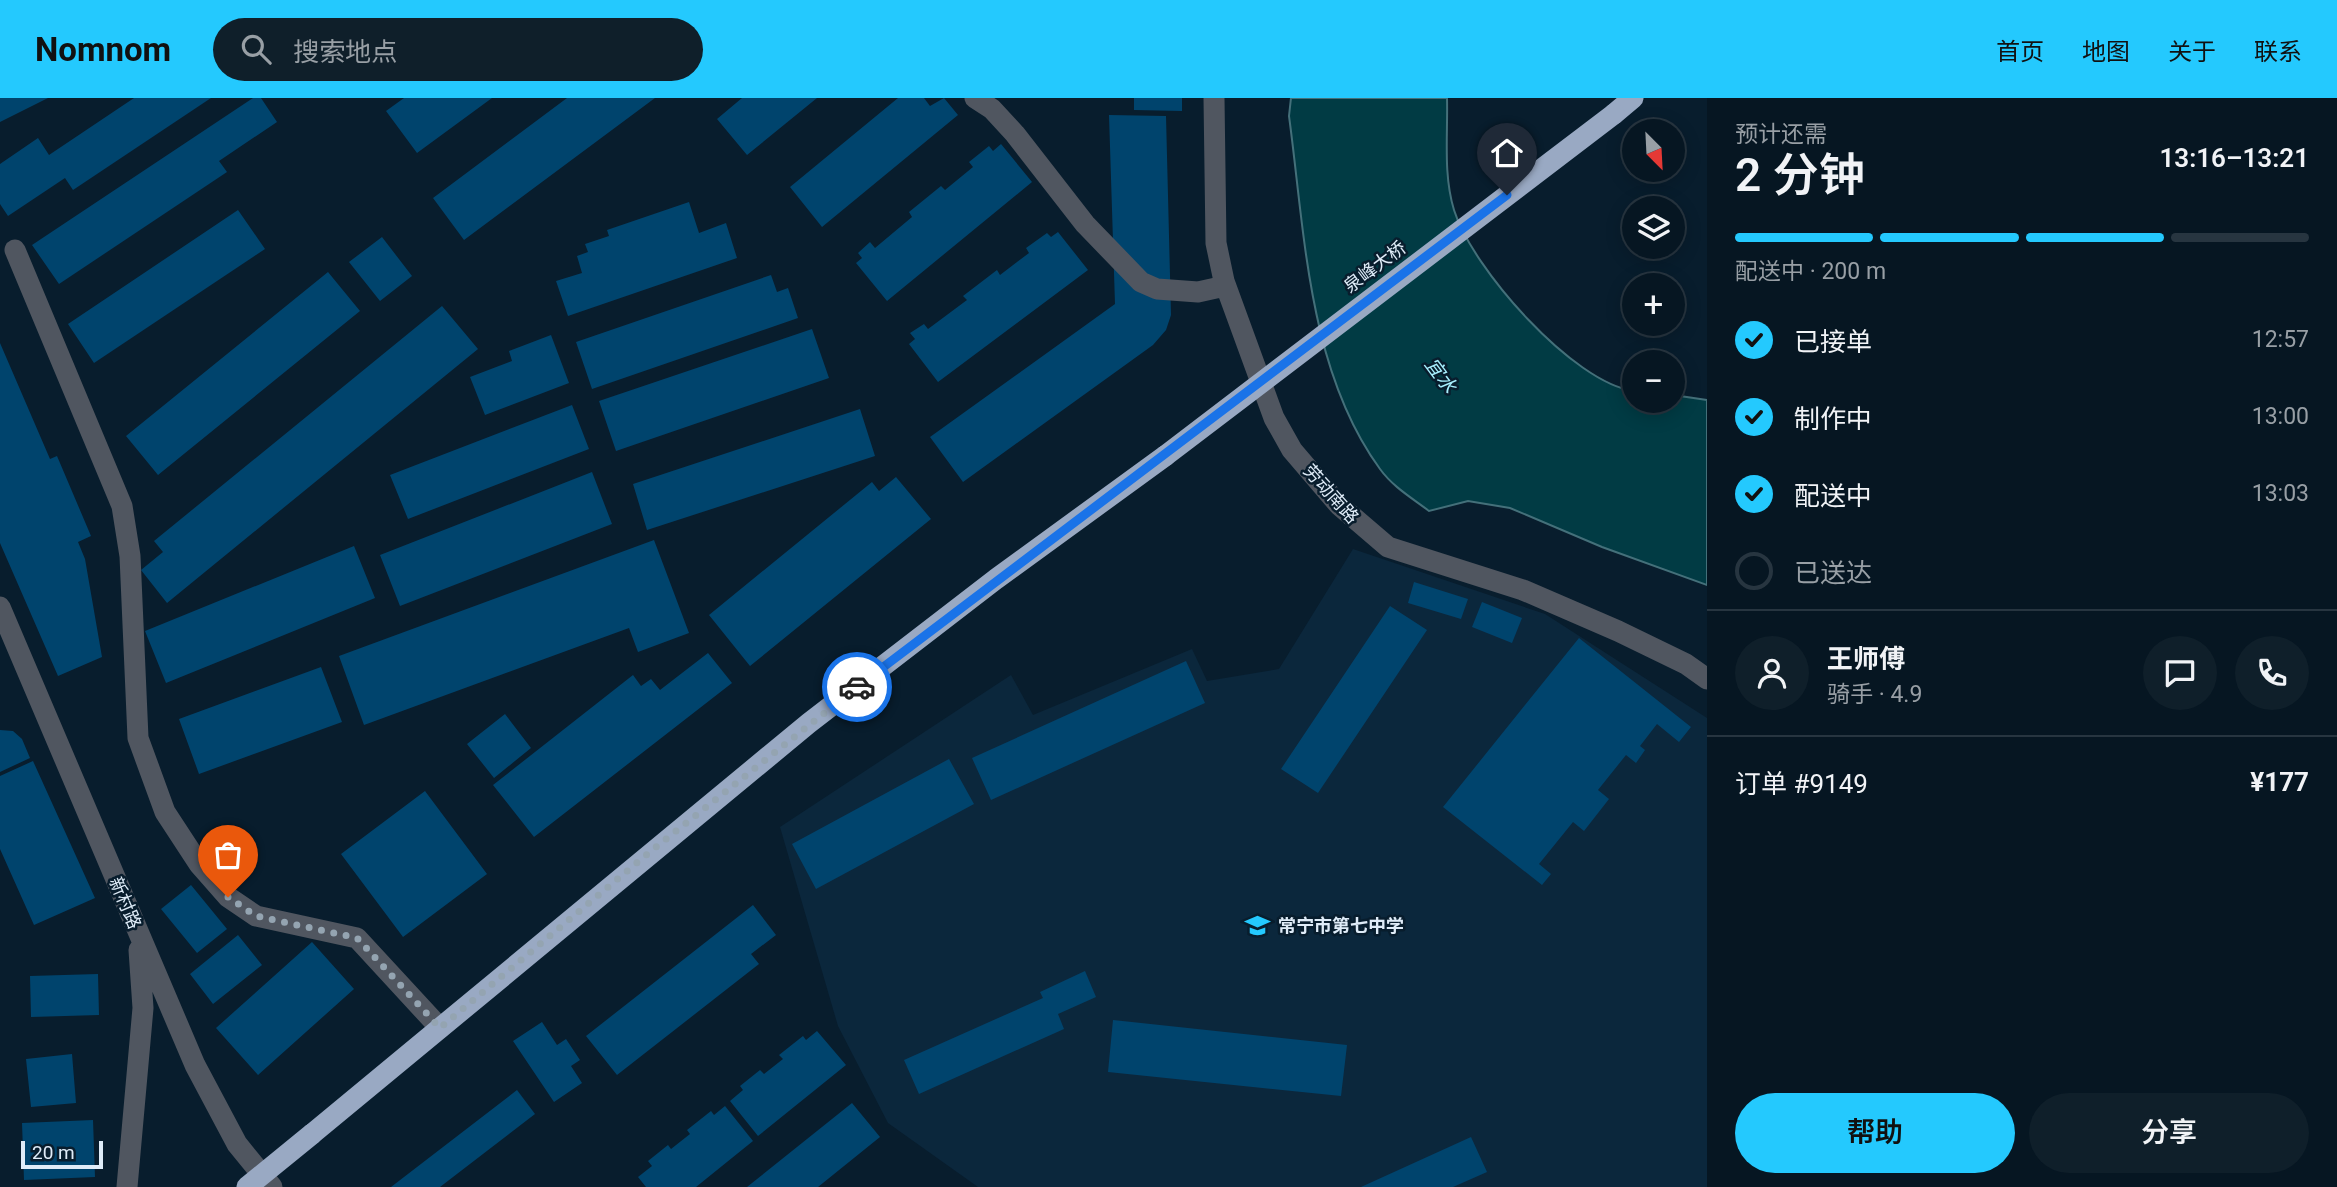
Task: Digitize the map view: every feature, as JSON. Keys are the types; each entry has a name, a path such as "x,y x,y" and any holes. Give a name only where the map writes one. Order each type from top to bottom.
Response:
{"highway":[{"name":"泉峰大桥","path":"247,1187 809,723 996,579 1165,456 1633,98"}],"street":[{"path":"975,98 992,109 1015,134 1085,224 1142,282 1157,289 1198,292 1226,286"},
{"path":"999,98 1015,134"},
{"name":"劳动南路","path":"1214,98 1216,243 1226,286 1255,373 1274,418 1292,450 1339,505 1378,541 1409,556 1523,590 1618,631 1686,664 1707,679"},
{"path":"15,250 122,506 130,556 138,738 165,812 199,864 228,897 256,916 357,938 440,1028"},
{"name":"新村路","path":"0,607 195,1065 237,1144 272,1187"},
{"path":"127,1187 143,1008 141,960 135,927"}],"shaded area":[{"name":"常宁市第七中学","path":"1353,549 1545,614 1707,718 1707,1187 978,1187 888,1123 838,1026 780,827 1011,675 1033,715 1192,649 1207,681 1279,669"}],"water":[{"name":"宜水","path":"1291,98 1447,98 1447,168 1454,210 1464,234 1503,291 1555,346 1583,368 1622,387 1622,413 1685,413 1685,397 1707,400 1707,585 1602,547 1510,508 1468,501 1429,511 1385,475 1356,430 1338,389 1324,345 1306,253 1289,116"}],"building":[{"path":"0,98 48,98 0,122"},
{"path":"134,98 211,98 73,190 65,178 8,216 0,204 0,164 38,138 49,155"},
{"path":"253,98 261,98 277,122 219,161 227,172 59,284 32,245"},
{"path":"404,98 492,98 417,153 386,111"},
{"path":"567,98 655,98 464,240 433,198"},
{"path":"742,98 817,98 747,155 717,119"},
{"path":"898,98 924,98 930,106 944,98 958,115 822,227 790,187"},
{"path":"1134,98 1182,98 1182,111 1134,110"},
{"path":"1109,115 1166,116 1171,315 1166,330 1153,345 963,482 930,437 1115,304"},
{"path":"1001,144 1032,182 887,301 856,263 862,258 858,253 870,242 875,248 912,217 909,212 941,186 945,190 973,167 969,162 989,146 993,151"},
{"path":"689,202 699,233 726,223 737,258 568,316 556,281 582,273 577,256 588,252 585,244 609,236 607,230"},
{"path":"238,210 265,249 94,363 68,324"},
{"path":"1058,232 1088,270 938,382 909,344 915,339 910,333 924,324 928,329 967,300 963,296 997,270 1000,275 1029,253 1026,248 1047,233 1051,237"},
{"path":"382,237 412,276 380,301 349,262"},
{"path":"328,272 360,311 158,475 126,436"},
{"path":"771,275 777,292 788,288 798,318 592,389 576,342"},
{"path":"442,306 478,349 167,603 141,570 163,552 154,541"},
{"path":"812,329 829,378 616,451 599,401"},
{"path":"551,335 569,383 485,415 470,377 512,361 509,351"},
{"path":"0,343 50,459 57,456 91,536 78,542 85,559 102,657 58,676 0,543"},
{"path":"572,405 589,449 408,519 390,475"},
{"path":"860,409 875,456 647,530 633,484"},
{"path":"592,472 612,524 400,606 380,555"},
{"path":"896,477 931,519 750,666 709,615 872,482 879,491"},
{"path":"654,540 689,633 638,652 629,628 364,725 339,656"},
{"path":"354,546 375,598 166,683 145,631"},
{"path":"1414,582 1468,599 1461,619 1408,603"},
{"path":"1482,602 1522,618 1512,643 1472,627"},
{"path":"1390,606 1427,630 1318,793 1281,769"},
{"path":"1579,638 1691,727 1679,742 1657,724 1640,746 1645,750 1636,763 1626,755 1598,790 1609,799 1584,831 1573,822 1539,864 1551,874 1542,885 1443,807"},
{"path":"708,653 732,683 534,837 493,785 633,675 641,686 651,679 660,690"},
{"path":"1186,661 1205,703 991,800 972,758"},
{"path":"321,667 342,722 199,774 179,719"},
{"path":"505,714 531,748 494,778 467,744"},
{"path":"0,730 13,731 22,739 30,758 0,772"},
{"path":"949,759 974,804 816,889 792,844"},
{"path":"33,761 95,898 34,925 0,849 0,776"},
{"path":"425,791 487,874 403,937 341,854"},
{"path":"191,885 227,929 197,953 161,909"},
{"path":"753,905 776,935 751,954 759,964 617,1075 586,1036"},
{"path":"238,935 262,965 213,1004 190,974"},
{"path":"312,942 354,989 258,1075 216,1028"},
{"path":"1085,971 1096,997 1058,1014 1064,1029 919,1094 904,1060 1043,998 1040,992"},
{"path":"98,974 99,1015 31,1017 30,976"},
{"path":"1113,1020 1347,1045 1341,1096 1108,1072"},
{"path":"542,1022 557,1045 566,1039 580,1060 571,1066 582,1083 554,1102 513,1041"},
{"path":"817,1031 846,1065 758,1136 730,1101 743,1090 740,1086 760,1070 764,1074 783,1059 779,1055 803,1036 806,1040"},
{"path":"72,1054 76,1103 31,1107 26,1059"},
{"path":"517,1090 535,1114 440,1187 391,1187"},
{"path":"852,1103 880,1137 818,1187 747,1187"},
{"path":"725,1106 753,1141 696,1187 646,1187 638,1177 652,1166 648,1161 668,1145 671,1149 690,1134 687,1130 711,1111 714,1115"},
{"path":"93,1120 95,1177 24,1180 22,1123"},
{"path":"1471,1137 1487,1172 1453,1187 1361,1187"}],"way so far":[{"path":"228,897 256,916 357,938 440,1028 651,851 857,687"}],"place":[{"name":"常宁市第七中学","path":"1258,926"}],"route":[{"path":"857,687 996,579 1165,456 1507,195"}]}
